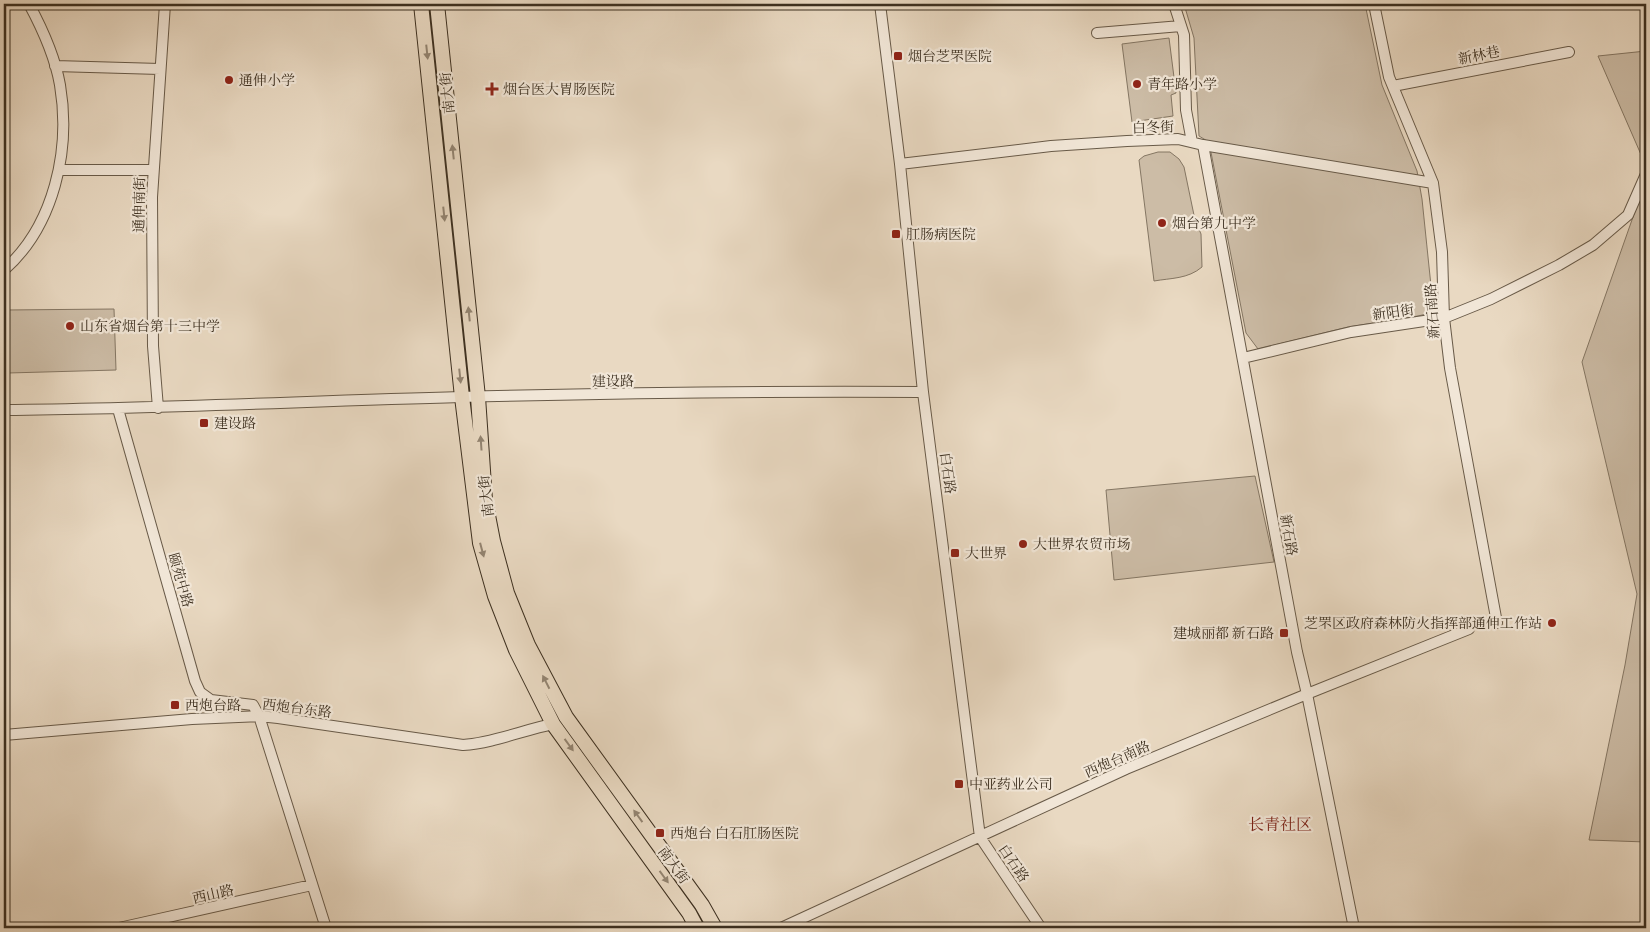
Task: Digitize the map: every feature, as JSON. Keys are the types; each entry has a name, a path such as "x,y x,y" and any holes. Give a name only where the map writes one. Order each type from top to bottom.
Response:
{"main road":[{"name":"南大街","path":"421,4 462,397 480,543 495,596 516,650 553,724 689,913 697,928"},
{"name":"南大街","path":"438,4 478,397 485,500 493,541 507,593 528,646 566,717 702,905 715,928"}],"street":[{"path":"4,270 14,262 31,238 47,209 59,170 62,122 60,86 43,29 29,4"},
{"name":"通伸南街","path":"158,408 153,346 152,197 165,4"},
{"name":"白石路","path":"880,4 900,164 923,392 980,838 1041,928"},
{"path":"1174,4 1184,35 1186,110 1192,142"},
{"name":"新石南路","path":"1374,4 1389,77 1433,183 1442,252 1444,318 1450,368 1497,624"},
{"path":"1097,33 1181,26"},
{"name":"新林巷","path":"1393,86 1569,52"},
{"path":"55,66 160,69"},
{"name":"白冬街","path":"900,164 1051,146 1178,139 1203,145 1433,183"},
{"name":"新石路","path":"1203,145 1297,652 1354,928"},
{"path":"59,170 153,170"},
{"name":"新阳街","path":"1243,358 1351,332 1444,318 1491,299 1559,265 1593,245 1628,215 1646,174"},
{"name":"建设路","path":"4,410 158,408 462,397 788,391 923,392"},
{"name":"颐苑中路","path":"118,409 195,681 200,692 211,700 253,705 259,716"},
{"name":"西炮台南路","path":"781,928 1126,770 1469,629"},
{"path":"259,716 326,928"},
{"name":"西炮台东路","path":"4,735 192,719 259,716 463,745 483,744 553,724"},
{"name":"西山路","path":"119,928 312,885"}],"shaded area":[{"path":"1184,4 1365,4 1382,85 1417,171 1422,199 1433,305 1426,314 1348,327 1258,349 1246,333 1209,142 1199,136 1194,38"},
{"path":"1169,38 1176,93 1171,95 1173,116 1132,122 1122,44"},
{"path":"1646,51 1646,166 1598,56"},
{"path":"1158,152 1170,152 1179,159 1184,167 1195,220 1201,234 1202,267 1185,276 1154,281 1139,160 1144,156"},
{"path":"1646,180 1646,842 1589,840 1625,665 1637,594 1582,362"},
{"path":"114,309 116,370 8,373 6,310"},
{"path":"1255,476 1274,562 1114,580 1106,490"}],"place":[{"name":"烟台芝罘医院","path":"898,56"},
{"name":"通伸小学","path":"229,80"},
{"name":"青年路小学","path":"1137,84"},
{"name":"烟台医大胃肠医院","path":"492,89"},
{"name":"烟台第九中学","path":"1162,223"},
{"name":"肛肠病医院","path":"896,234"},
{"name":"山东省烟台第十三中学","path":"70,326"},
{"name":"建设路","path":"204,423"},
{"name":"大世界农贸市场","path":"1023,544"},
{"name":"大世界","path":"955,553"},
{"name":"芝罘区政府森林防火指挥部通伸工作站","path":"1552,623"},
{"name":"建城丽都 新石路","path":"1284,633"},
{"name":"西炮台路","path":"175,705"},
{"name":"中亚药业公司","path":"959,784"},
{"name":"西炮台 白石肛肠医院","path":"660,833"}],"district":[{"name":"长青社区","path":"1280,824"}]}
